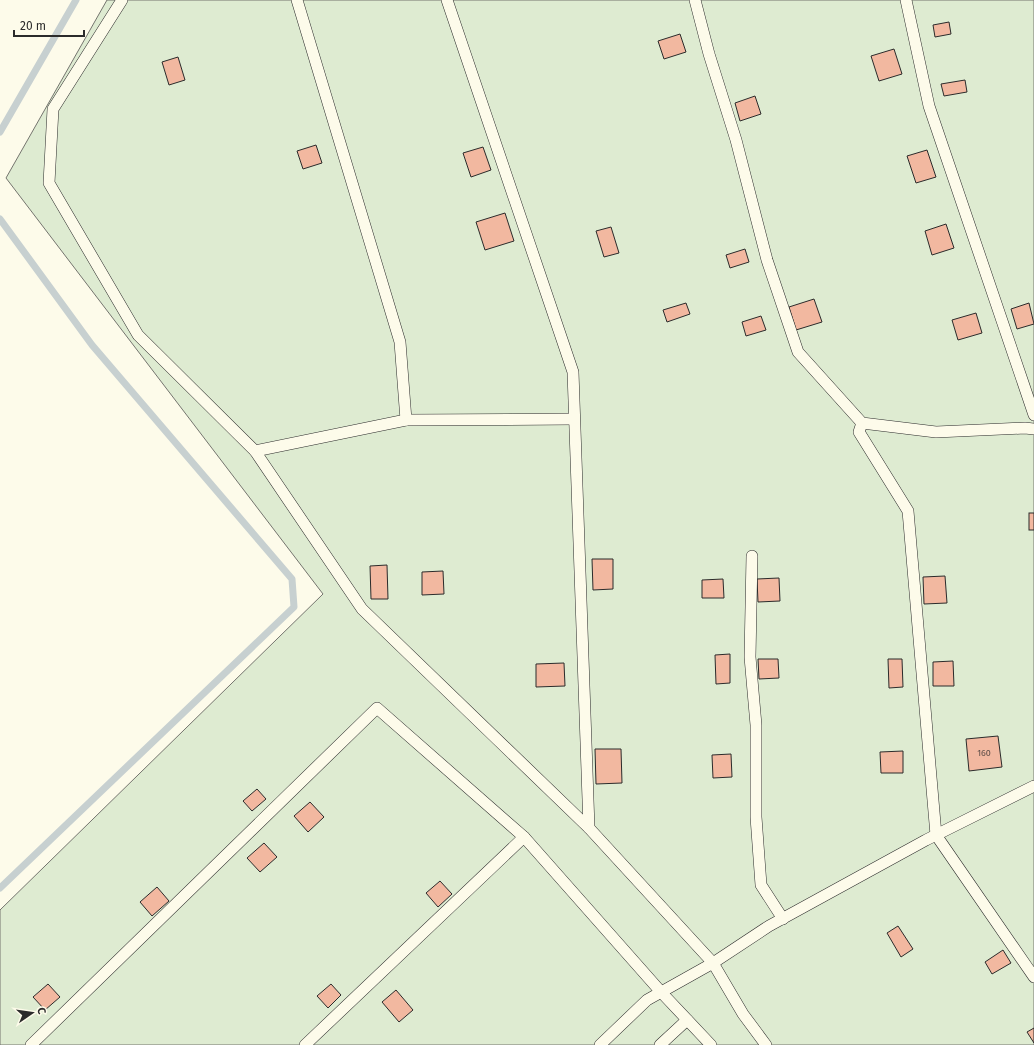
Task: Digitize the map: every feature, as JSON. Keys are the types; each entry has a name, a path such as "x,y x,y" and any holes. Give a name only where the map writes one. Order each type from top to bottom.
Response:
{"lane":[{"path":"122,0 53,109 49,183 138,335 255,451 362,609 589,828 713,963 743,1014 766,1045"},
{"path":"297,0 400,342 406,420"},
{"path":"447,0 572,372 589,828"},
{"path":"695,0 709,54 736,140 767,260 798,352 862,423 936,432 1025,428 1034,429"},
{"path":"906,0 929,106 1034,415"},
{"path":"255,451 406,420 574,419"},
{"path":"862,423 859,432 908,511 936,835 1034,977"},
{"path":"752,556 750,658 756,726 756,816 760,878 761,885 783,919"},
{"path":"31,1045 377,708 524,837 661,992 711,1045"},
{"path":"600,1045 647,1000 713,963 783,919 936,835 1034,786"},
{"path":"305,1045 524,837"},
{"path":"660,1045 687,1020"}],"green space":[{"path":"107,0 1034,0 1034,1045 0,1045 0,910 323,594 6,178"}],"building":[{"path":"949,22 951,34 935,37 933,25"},
{"path":"680,34 686,52 664,59 658,41"},
{"path":"894,49 902,74 879,81 871,56"},
{"path":"178,57 185,80 169,85 162,62"},
{"path":"965,80 967,92 944,96 941,84"},
{"path":"755,96 761,114 740,121 735,103"},
{"path":"316,145 322,163 303,169 297,151"},
{"path":"483,147 491,170 471,177 463,153"},
{"path":"927,150 936,177 916,183 907,156"},
{"path":"505,213 514,241 485,250 476,222"},
{"path":"946,224 954,248 932,255 925,231"},
{"path":"611,227 619,253 604,257 596,231"},
{"path":"745,249 749,262 730,268 726,255"},
{"path":"814,299 822,322 796,330 789,307"},
{"path":"686,303 690,314 667,322 663,310"},
{"path":"1029,303 1034,324 1017,329 1011,309"},
{"path":"976,313 982,333 958,340 952,320"},
{"path":"761,316 766,330 746,336 742,322"},
{"path":"1029,513 1034,513 1034,530 1029,530"},
{"path":"592,559 613,559 613,589 593,590"},
{"path":"387,565 388,599 371,599 370,566"},
{"path":"443,571 444,594 422,595 422,572"},
{"path":"945,576 947,603 924,604 923,577"},
{"path":"779,578 780,601 758,602 757,579"},
{"path":"723,579 724,598 702,598 702,580"},
{"path":"730,654 730,683 716,684 715,655"},
{"path":"758,659 778,659 779,678 759,679"},
{"path":"888,659 902,659 903,687 889,688"},
{"path":"953,661 954,686 933,686 933,662"},
{"path":"564,663 565,686 536,687 536,664"},
{"path":"998,736 1002,767 969,771 966,739"},
{"path":"595,749 621,749 622,783 596,784"},
{"path":"903,751 903,773 881,773 880,752"},
{"path":"731,754 732,777 713,778 712,755"},
{"path":"257,789 266,799 252,811 243,801"},
{"path":"310,802 324,817 308,832 294,816"},
{"path":"264,843 277,857 260,872 247,858"},
{"path":"440,881 452,894 438,907 426,893"},
{"path":"157,887 169,901 152,916 140,902"},
{"path":"898,926 913,949 901,957 887,933"},
{"path":"1003,950 1011,963 992,974 985,962"},
{"path":"48,984 60,997 45,1010 33,997"},
{"path":"331,984 341,995 328,1008 317,996"},
{"path":"396,990 413,1010 399,1022 382,1002"},
{"path":"1034,1028 1034,1043 1027,1032"}],"waterway":[{"path":"0,132 76,0"},
{"path":"0,219 92,345 292,579 294,607 0,888"}]}
